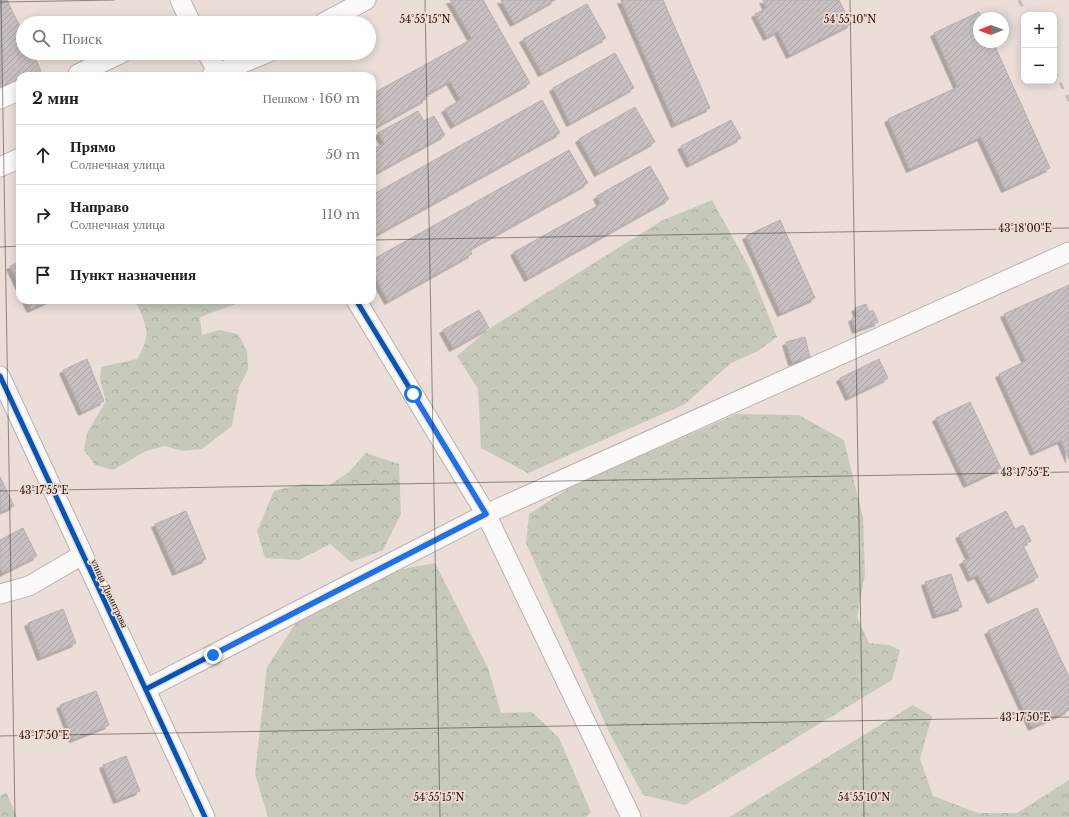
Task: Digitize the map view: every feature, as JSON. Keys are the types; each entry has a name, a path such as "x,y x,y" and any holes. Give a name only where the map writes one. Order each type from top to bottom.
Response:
{"street":[{"path":"180,0 186,16"},
{"path":"336,16 366,0"},
{"path":"82,72 107,60"},
{"path":"210,60 216,72"},
{"path":"224,72 251,60"},
{"path":"0,99 16,92"},
{"path":"146,689 486,514 1069,252"},
{"path":"358,304 486,514 631,817"},
{"name":"улица Димитрова","path":"0,376 205,817"},
{"path":"0,594 29,586 82,555"}],"green space":[{"path":"712,200 750,269 777,337 758,351 731,363 685,404 528,473 481,448 478,389 457,356 489,329 661,221"},
{"path":"137,304 236,304 200,317 202,335 219,330 238,334 247,351 248,370 239,387 232,426 202,449 183,451 165,446 146,451 113,470 95,465 84,450 87,433 106,401 100,381 101,367 137,359 145,342 146,335 145,323"},
{"path":"736,414 799,415 844,440 863,518 865,574 857,617 869,643 889,645 900,650 892,680 685,805 643,795 608,730 526,543 529,514 572,486"},
{"path":"366,453 399,464 401,514 383,550 351,562 330,544 299,560 265,558 257,531 274,491 303,484 328,486 348,473"},
{"path":"435,563 488,668 501,713 532,712 559,738 591,812 586,817 268,817 255,774 267,667 303,612 397,570"},
{"path":"913,705 932,716 920,759 933,796 978,813 1017,813 1069,780 1069,817 729,817"},
{"path":"6,792 17,817 0,817 0,796"}],"building":[{"path":"0,0 7,0 16,19 16,60 36,60 41,71 16,72 16,84 0,91"},
{"path":"450,0 483,0 530,83 454,125 445,109 461,100 450,81 424,96 426,99 376,127 376,92 472,39"},
{"path":"501,0 555,0 514,23"},
{"path":"621,0 663,0 710,108 675,124"},
{"path":"763,0 839,0 851,24 790,55 778,31 767,37 755,14 767,8"},
{"path":"587,4 606,38 542,73 523,39"},
{"path":"973,15 973,48 996,48 1050,168 1005,189 981,137 910,169 888,119 958,87 934,33"},
{"path":"615,53 634,88 570,123 553,88"},
{"path":"542,100 560,133 376,235 376,193"},
{"path":"635,107 655,142 598,173 579,139"},
{"path":"418,111 424,121 434,116 445,135 376,173 376,148 384,143 378,133"},
{"path":"731,120 741,138 690,164 681,146"},
{"path":"569,150 588,183 470,249 472,254 388,301 376,278 376,258"},
{"path":"650,166 669,199 528,278 514,252 601,204 597,196"},
{"path":"780,220 815,298 781,313 746,236"},
{"path":"16,264 16,279 10,266"},
{"path":"1069,285 1069,459 1061,440 1034,452 999,374 1026,361 1004,314"},
{"path":"28,304 42,304 31,309"},
{"path":"866,304 869,312 873,310 878,322 856,330 852,318 858,316 855,308"},
{"path":"479,310 489,328 453,348 443,330"},
{"path":"805,337 810,357 792,362 786,342"},
{"path":"87,359 104,401 82,412 63,370"},
{"path":"879,359 888,378 849,397 840,378"},
{"path":"970,402 1001,468 967,484 936,418"},
{"path":"0,477 14,506 0,512"},
{"path":"186,511 206,559 176,572 155,524"},
{"path":"1006,511 1015,529 1023,525 1031,541 1023,545 1038,577 991,600 978,575 971,578 963,561 970,558 959,535"},
{"path":"23,528 37,556 3,573 0,568 0,540"},
{"path":"951,574 962,607 936,615 925,582"},
{"path":"1037,608 1069,677 1069,710 1032,727 988,631"},
{"path":"63,609 76,643 41,657 28,623"},
{"path":"96,691 109,725 73,739 60,705"},
{"path":"126,756 140,791 117,800 103,765"}],"railway":[{"path":"1019,0 1025,12"},
{"path":"1057,76 1069,101"}],"cycle path":[{"path":"146,689 486,514 358,304"},
{"path":"0,376 205,817"}],"route":[{"path":"213,655 486,514 413,394"}]}
